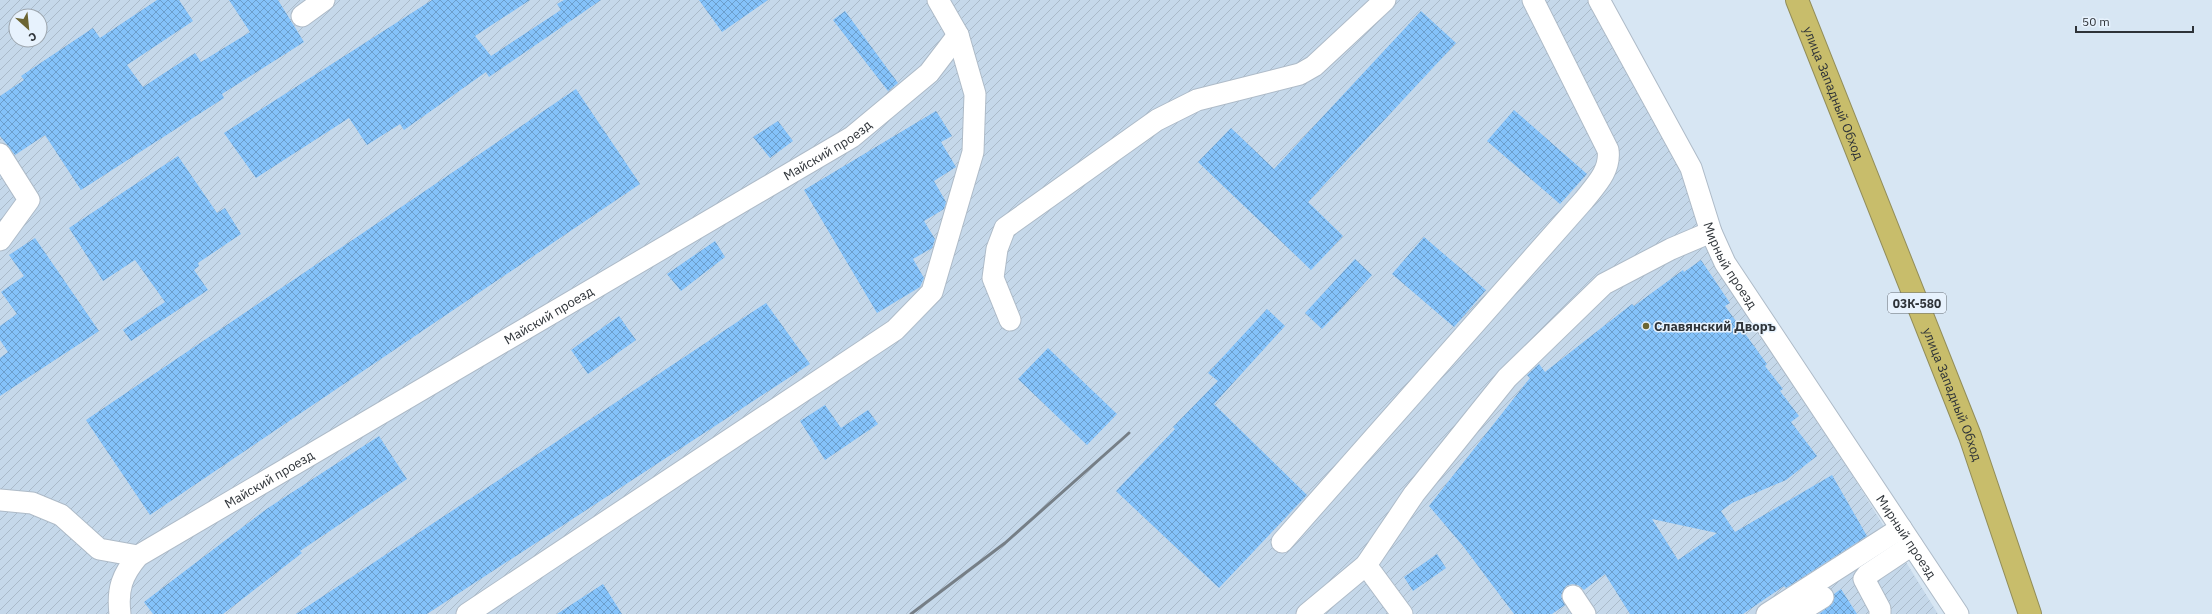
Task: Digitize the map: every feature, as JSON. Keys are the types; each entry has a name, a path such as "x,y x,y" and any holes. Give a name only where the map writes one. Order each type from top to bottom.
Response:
{"highway":[{"name":"улица Западный Обход","path":"1797,0 1970,436 2030,614"},
{"name":"улица Западный Обход","path":"1810,0 1979,432 2041,614"}],"street":[{"path":"302,16 324,0"},
{"path":"467,614 895,330 932,292 973,152 976,94 958,35 938,0"},
{"path":"1010,320 993,278 997,250 1005,228 1157,120 1197,100 1300,74 1314,66 1385,0"},
{"path":"1282,542 1584,200 1608,165 1608,150 1534,0"},
{"name":"Мирный проезд","path":"1599,0 1691,168 1711,232 1725,263 1958,614"},
{"name":"Майский проезд","path":"120,614 118,599 125,571 138,556 852,137 929,73 958,35"},
{"path":"0,154 29,200 0,240"},
{"path":"1307,614 1366,565 1414,494 1507,378 1604,284 1671,249 1711,232"},
{"path":"0,500 32,503 61,515 99,549 138,556"},
{"path":"1767,614 1901,528"},
{"path":"1880,614 1880,609 1864,579 1867,575 1912,545"},
{"path":"1366,565 1402,614"},
{"path":"1574,596 1585,614"},
{"path":"1796,614 1823,597"}],"shaded area":[{"path":"0,0 1590,0 1678,151 1716,254 1938,614 0,614"}],"building":[{"path":"157,0 179,0 193,21 127,65 143,87 195,53 201,62 250,32 229,0 278,0 304,42 222,94 224,98 81,190 45,135 15,155 0,136 0,96 24,80 21,76 93,28 100,38"},
{"path":"432,0 530,0 475,36 491,56 561,10 557,4 564,0 601,0 489,77 486,72 404,130 400,124 367,145 349,118 256,178 224,133"},
{"path":"699,0 768,0 722,32"},
{"path":"845,11 898,83 888,91 833,20"},
{"path":"1421,11 1456,43 1308,202 1343,236 1311,270 1198,162 1231,128 1274,169"},
{"path":"576,89 640,184 150,515 86,420"},
{"path":"1514,110 1587,174 1560,204 1487,141"},
{"path":"936,111 952,136 941,142 956,167 934,181 946,202 944,209 924,221 935,239 932,248 913,259 924,278 920,287 877,313 804,190"},
{"path":"778,121 793,141 770,158 753,137"},
{"path":"178,156 217,213 225,208 241,234 198,263 199,266 194,270 208,290 131,341 123,330 165,302 135,260 103,281 69,228"},
{"path":"1424,237 1486,290 1454,327 1392,274"},
{"path":"35,238 99,331 0,396 0,358 8,352 0,340 0,326 17,314 1,292 24,276 9,255"},
{"path":"715,241 725,257 681,291 667,274"},
{"path":"1355,259 1372,275 1322,329 1305,313"},
{"path":"1701,260 1730,303 1725,306 1767,364 1765,366 1783,389 1780,391 1799,416 1791,422 1817,456 1786,480 1732,503 1721,511 1735,532 1832,475 1867,536 1786,588 1784,586 1743,614 1630,614 1605,574 1584,590 1578,585 1572,584 1566,586 1561,596 1565,605 1552,614 1514,614 1463,546 1429,506 1530,378 1527,375 1539,364 1545,372 1632,304 1634,306 1683,270 1684,272","holes":["1652,519 1717,533 1678,560"]},
{"path":"766,303 810,364 427,614 296,614"},
{"path":"1267,309 1285,326 1214,404 1307,495 1219,588 1116,491 1175,429 1173,427 1218,381 1208,373"},
{"path":"619,316 636,340 588,374 571,350"},
{"path":"1048,348 1117,414 1087,445 1018,379"},
{"path":"825,405 841,428 868,410 878,424 825,460 800,421"},
{"path":"379,436 407,479 300,551 302,553 223,614 153,614 144,602 268,508"},
{"path":"1437,554 1446,568 1413,591 1404,577"},
{"path":"603,584 622,614 557,614"},
{"path":"1841,589 1857,614 1819,614 1833,603 1834,594"}],"railway":[{"path":"911,614 1005,543 1129,433"}],"place":[{"name":"Cлавянский Дворъ","path":"1646,326"}]}
